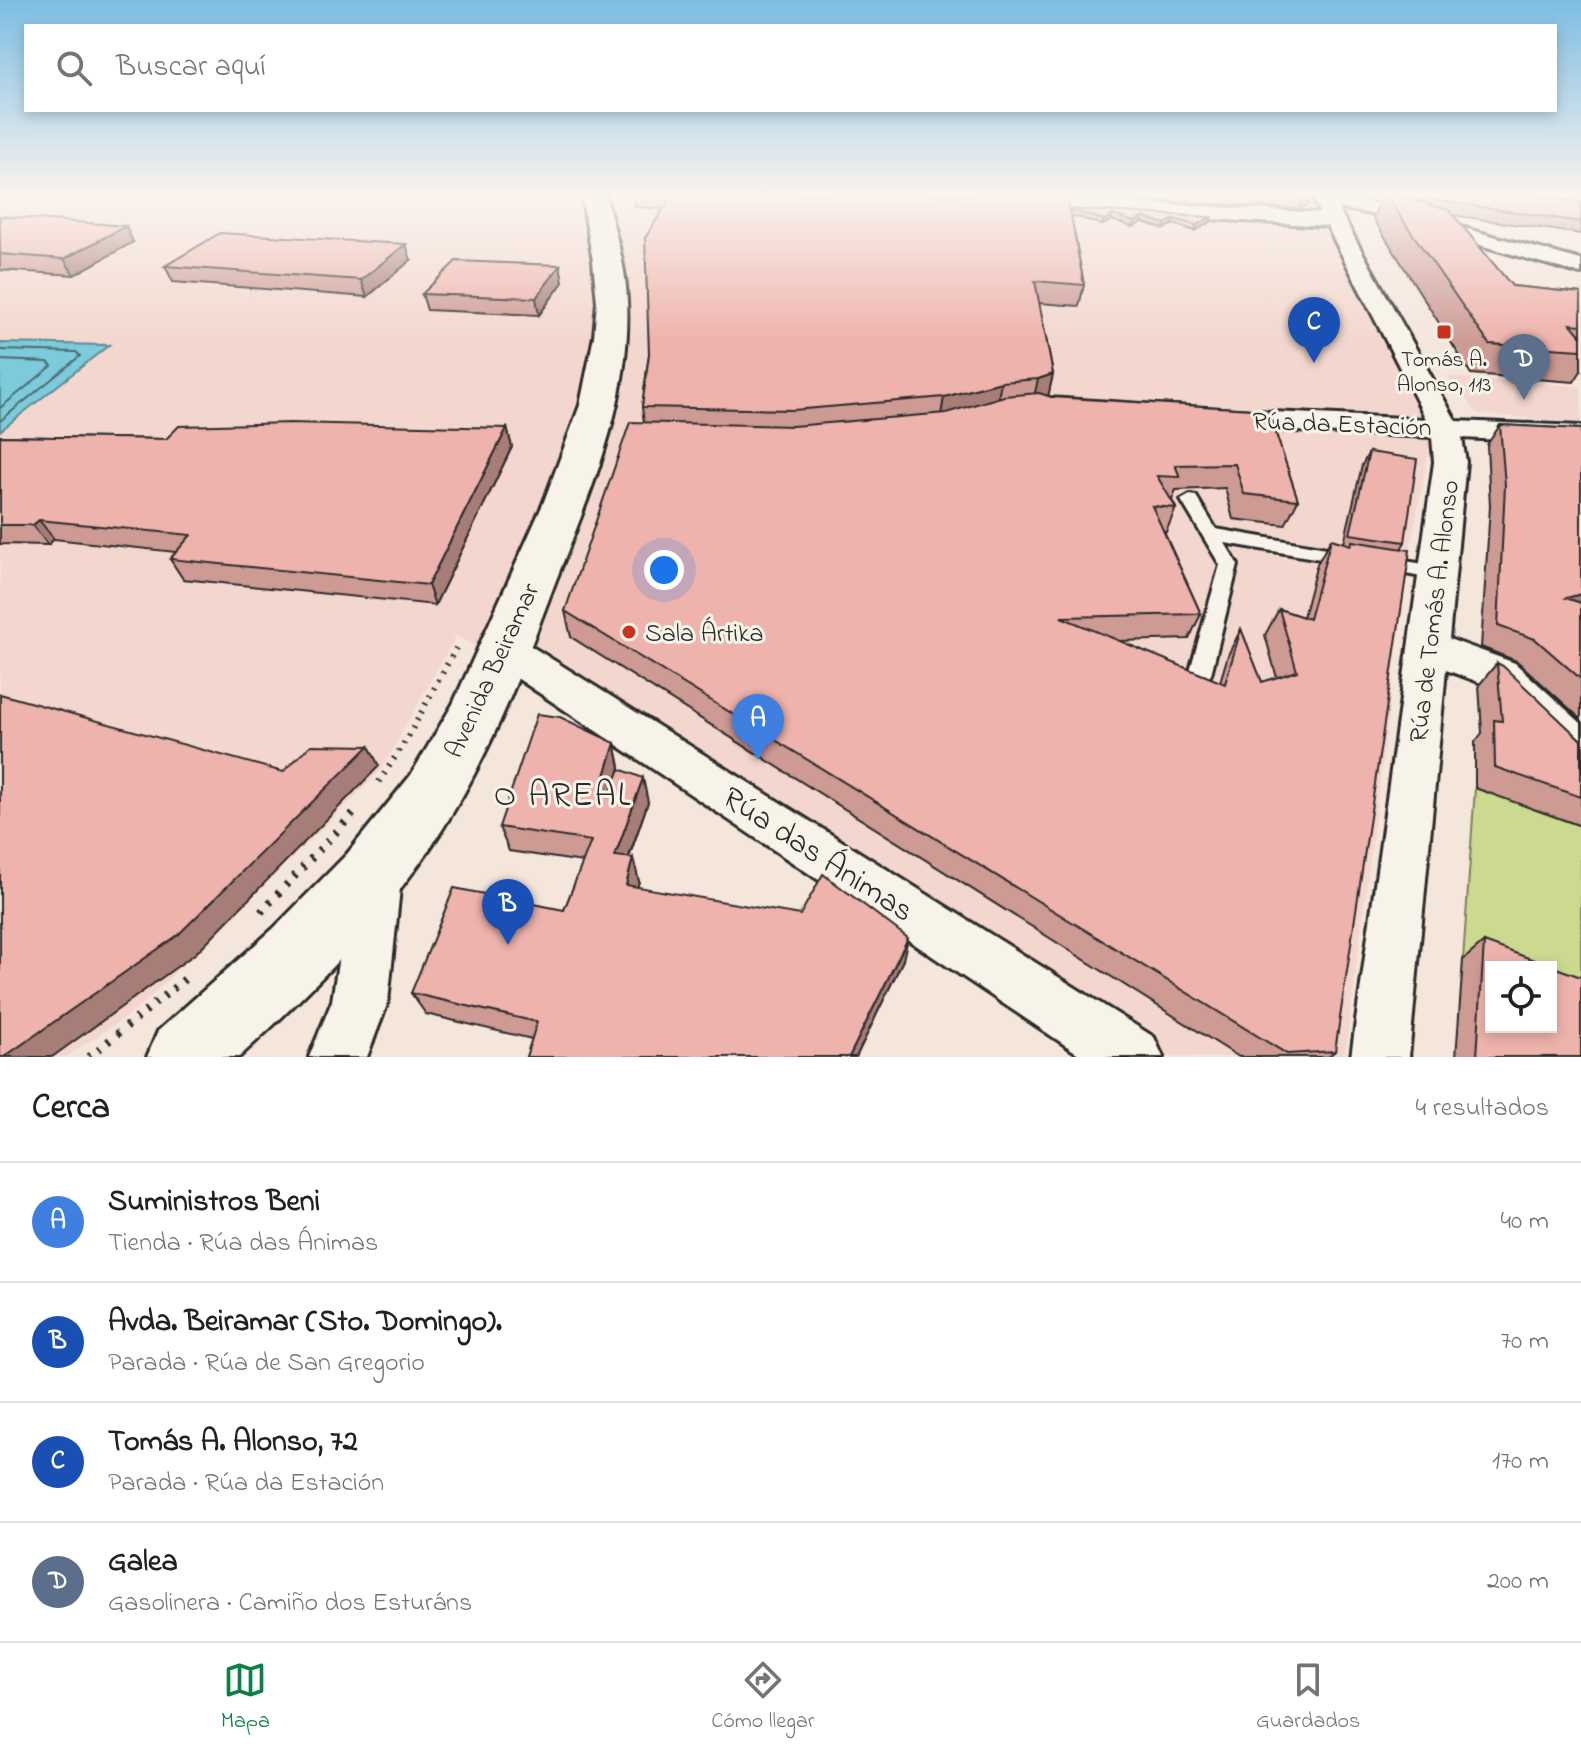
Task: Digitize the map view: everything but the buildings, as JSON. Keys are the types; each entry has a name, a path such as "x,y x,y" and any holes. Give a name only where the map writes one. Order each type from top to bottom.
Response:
{"main road":[{"name":"Avenida Beiramar","path":"184,1057 295,953 370,834 456,753 481,647 575,475 600,400 612,301 604,243"}],"street":[{"name":"Rúa de Tomás A. Alonso","path":"1346,243 1445,427 1450,462 1380,1057"},
{"path":"1496,243 1581,267"},
{"name":"Rúa da Estación","path":"1202,418 1581,435"},
{"name":"Rúa das Ánimas","path":"481,647 1134,1057"},
{"path":"1429,648 1501,674 1581,750"},
{"path":"338,1057 360,1002 370,834"}],"lane":[{"path":"1190,500 1229,565 1200,674"},
{"path":"1210,534 1438,573"}],"path":[{"path":"372,794 408,737 481,647"},
{"path":"255,918 370,834"},
{"path":"89,1057 197,969"}],"shaded area":[{"path":"0,243 1338,243 1433,428 1407,568 1345,1057 1092,1057 530,678 456,636 380,772 139,1008 66,1057 0,1057 0,431 108,345 0,343"},
{"path":"1448,377 1581,386 1581,423 1478,414"}],"green space":[{"path":"1475,788 1581,826 1581,1003 1557,974 1557,961 1485,961 1485,966 1463,960"}],"water":[{"path":"0,343 109,345 0,431"}],"place":[{"name":"Tomás A. Alonso, 113","path":"1444,332"},
{"name":"Tomás A. Alonso, 72","path":"1314,363"},
{"name":"Galea","path":"1524,400"},
{"name":"Sala Ártika","path":"629,632"},
{"name":"Suministros Beni","path":"758,760"},
{"name":"Avda. Beiramar (Sto. Domingo).","path":"508,945"}],"district":[{"name":"O AREAL","path":"563,793"}]}
